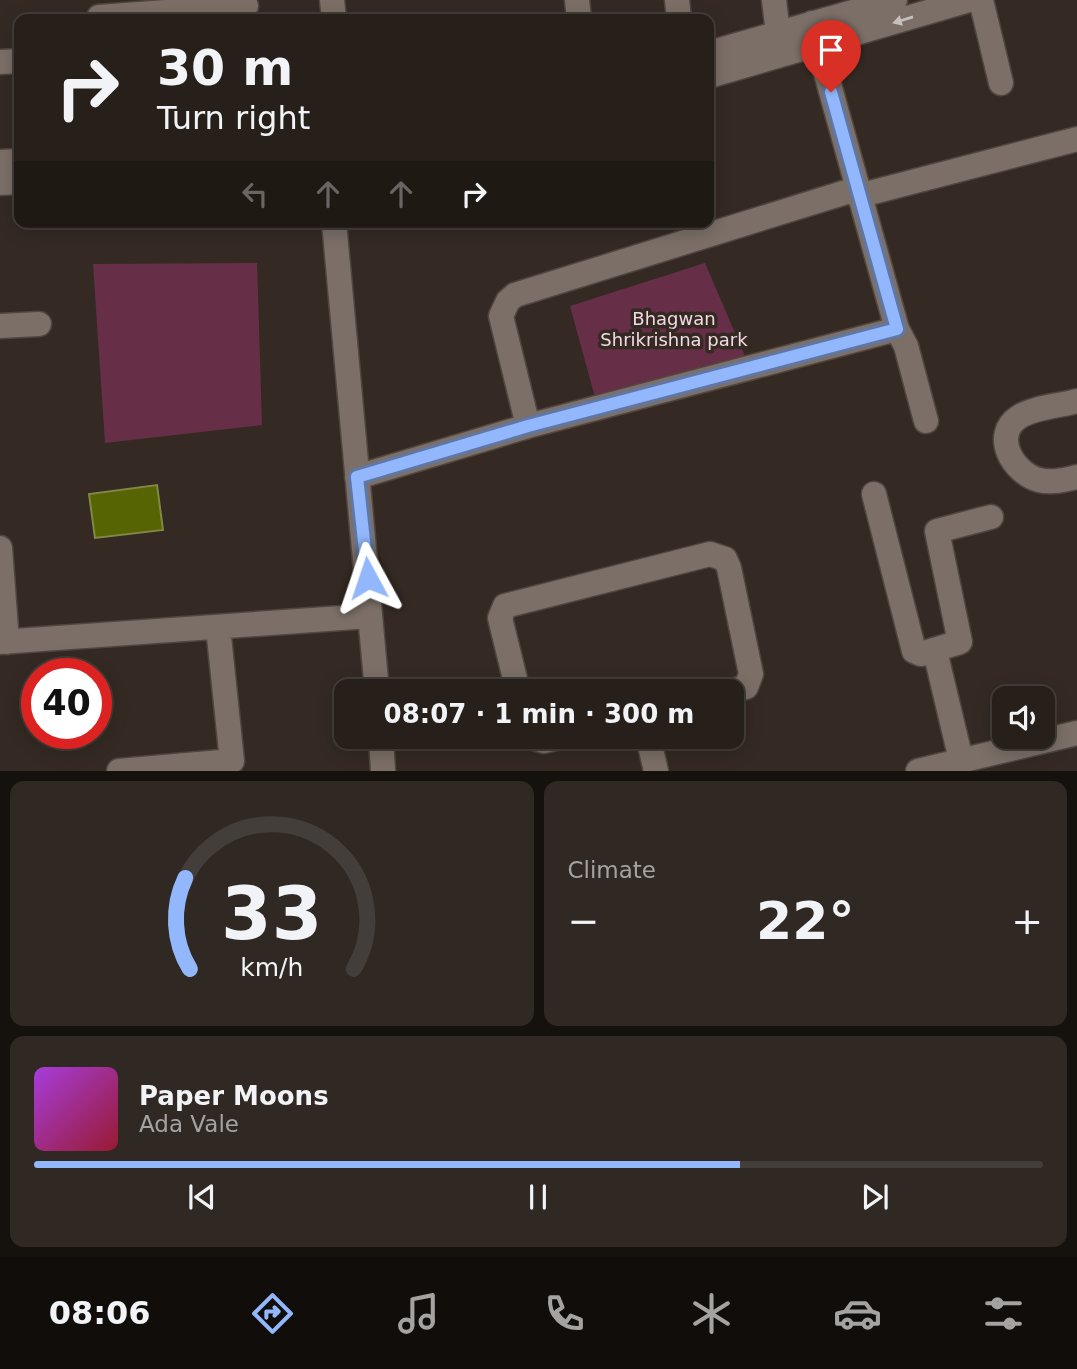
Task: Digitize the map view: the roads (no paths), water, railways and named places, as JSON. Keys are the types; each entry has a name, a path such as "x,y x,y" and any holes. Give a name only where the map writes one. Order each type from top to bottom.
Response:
{"street":[{"path":"774,0 778,33"},
{"path":"714,52 778,33 815,34 969,0"},
{"path":"981,0 1000,83"},
{"path":"714,74 815,34 879,2"},
{"path":"99,12 246,9"},
{"path":"815,34 857,193 897,329 906,346 926,421"},
{"path":"528,426 501,316 508,301 515,295 857,193 1077,139"},
{"path":"335,228 376,679"},
{"path":"0,326 40,324"},
{"path":"357,477 528,426 897,329"},
{"path":"1077,401 1017,418 1007,431 1006,443 1014,463 1038,480 1057,481 1077,477"},
{"path":"874,494 914,651 920,654 957,645 961,638 937,531 991,517"},
{"path":"0,548 3,642 370,616"},
{"path":"515,679 500,618 505,606 710,554 725,559 729,568 751,674 744,688"},
{"path":"119,771 232,761 218,627"},
{"path":"935,651 961,761"},
{"path":"931,769 1077,733"},
{"path":"382,749 383,771"},
{"path":"651,749 656,771"}],"park label":[{"name":"Bhagwan Shrikrishna park","path":"674,329"}]}
